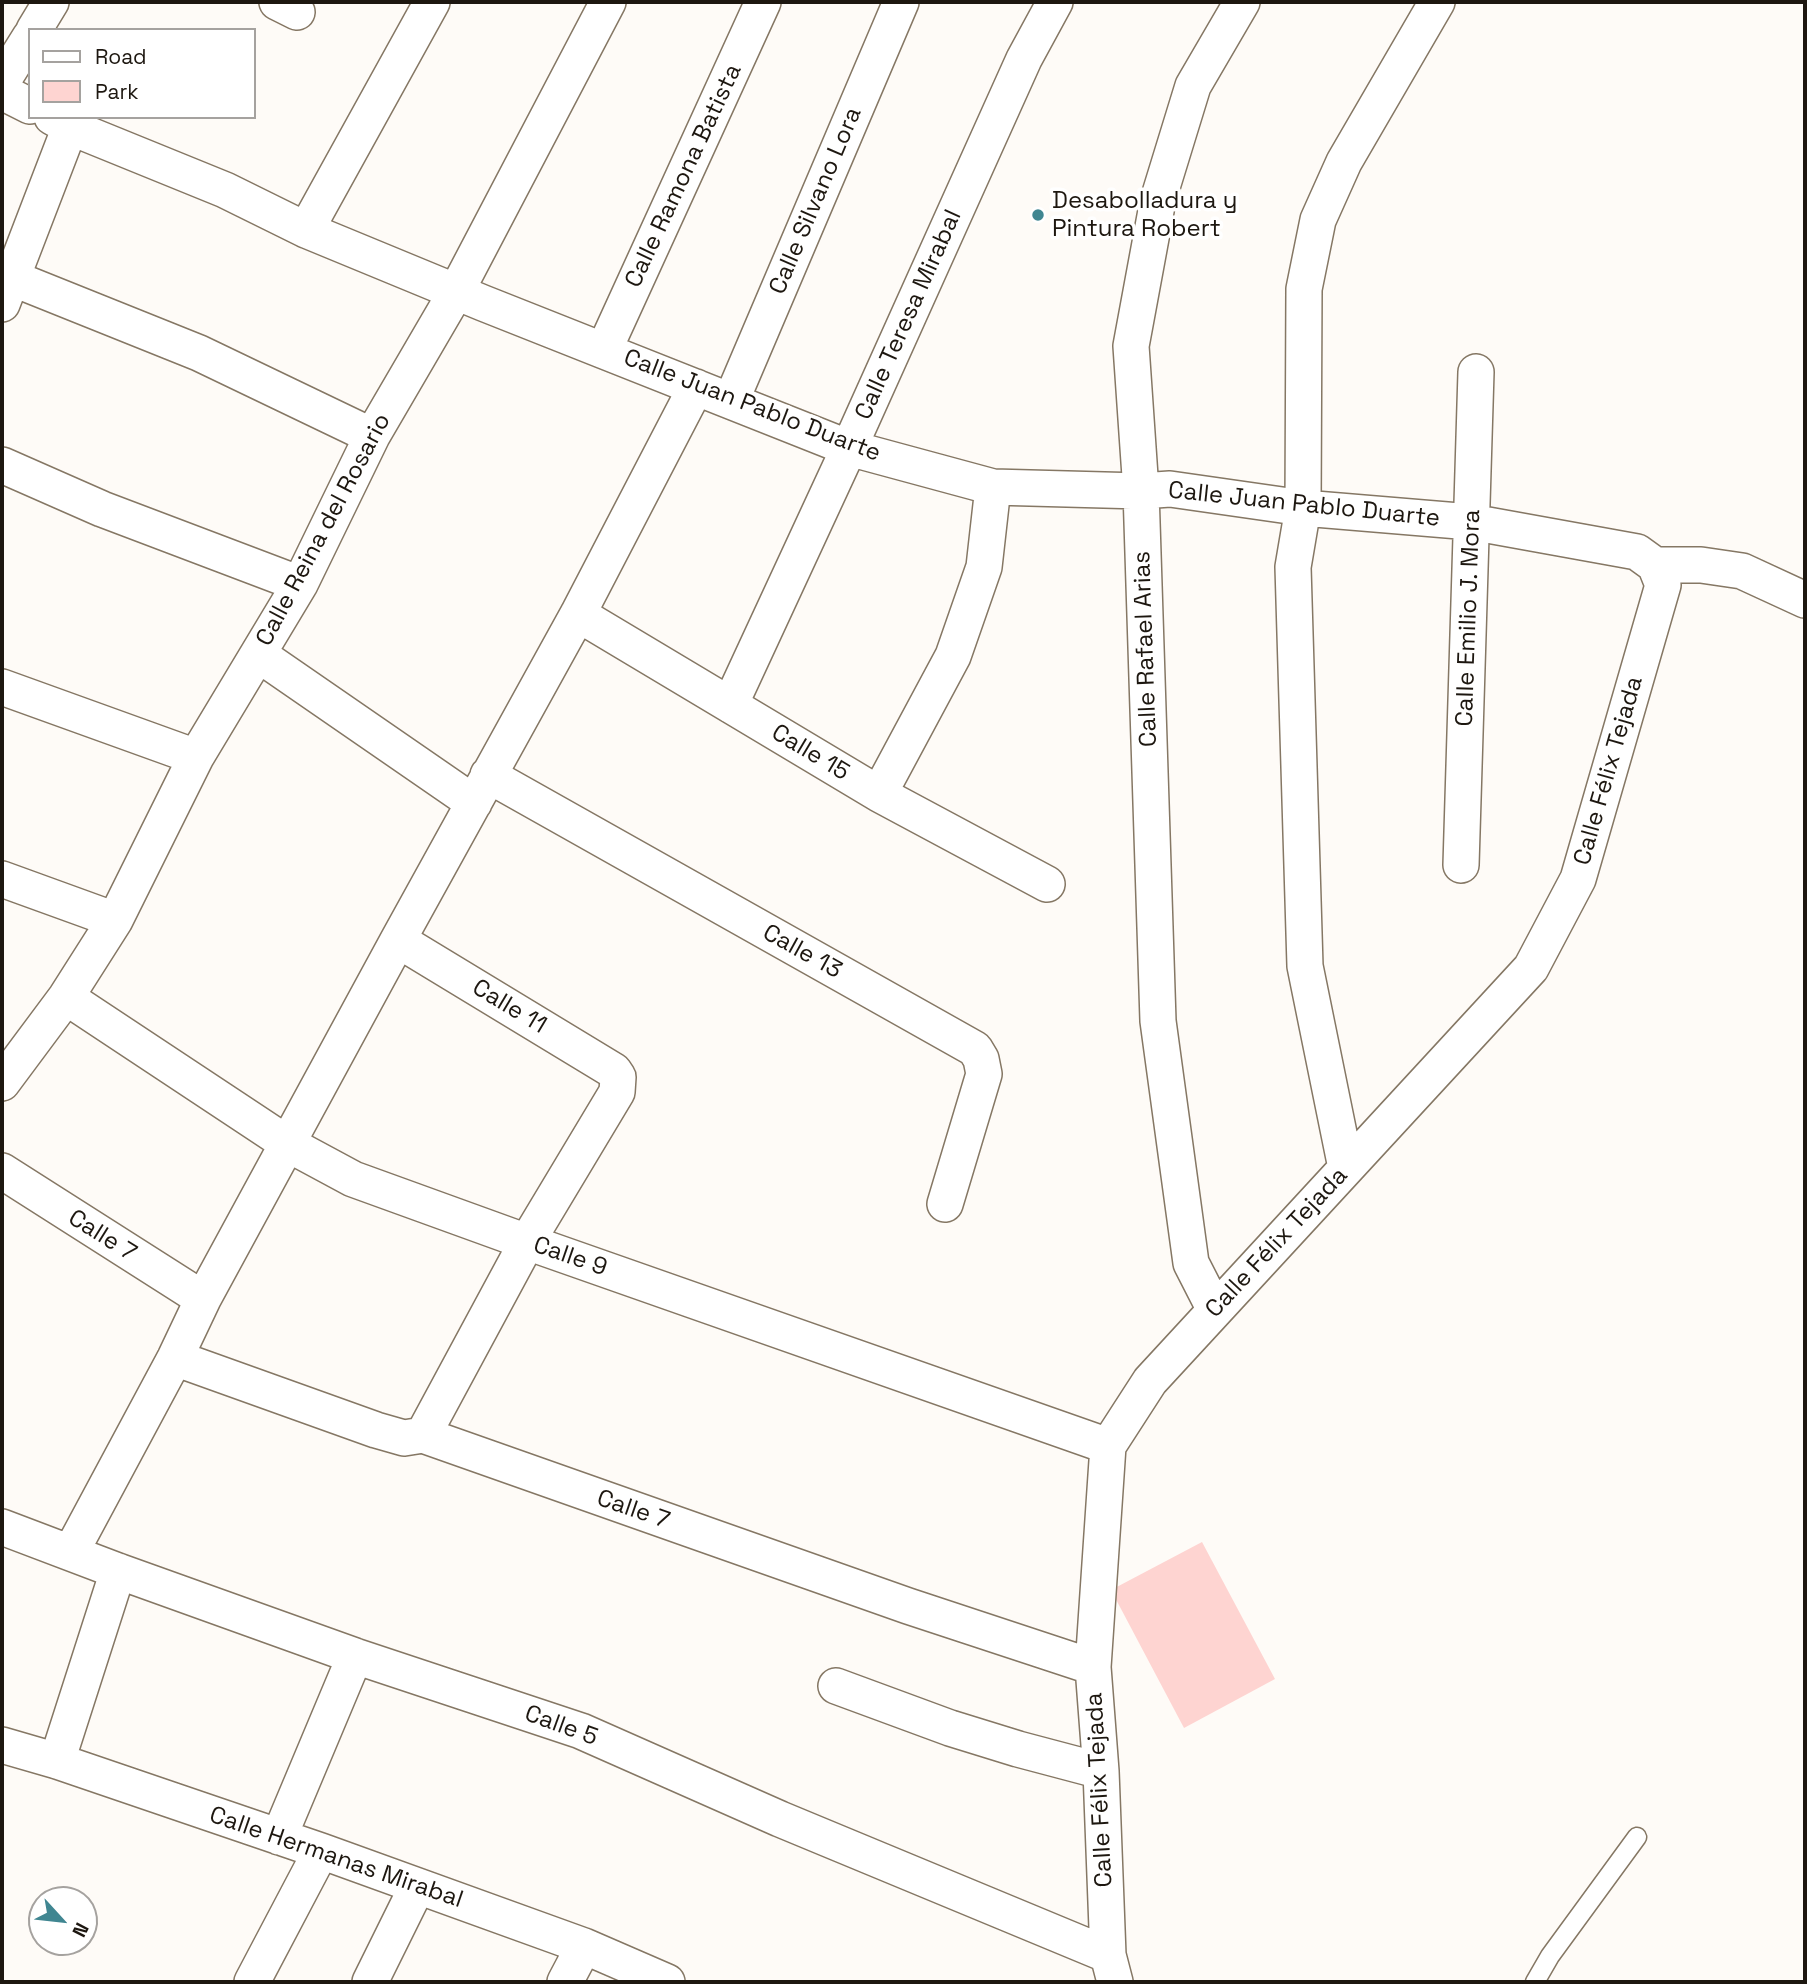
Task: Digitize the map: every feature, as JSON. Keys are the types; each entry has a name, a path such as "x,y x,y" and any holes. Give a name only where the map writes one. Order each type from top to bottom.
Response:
{"street":[{"path":"35,28 51,2"},
{"path":"306,230 432,2"},
{"name":"Calle Reina del Rosario","path":"2,1083 65,997 114,920 196,757 300,584 372,436 456,292 608,2"},
{"name":"Calle Ramona Batista","path":"604,350 763,2"},
{"name":"Calle Silvano Lora","path":"731,401 901,2"},
{"name":"Calle Teresa Mirabal","path":"730,705 1024,59 1055,2"},
{"name":"Calle Rafael Arias","path":"1215,1310 1191,1263 1158,1021 1141,491 1131,346 1158,200 1194,86 1242,2"},
{"path":"1346,1168 1305,966 1293,567 1303,508 1304,289 1318,220 1344,162 1437,2"},
{"path":"2,82 28,40"},
{"path":"2,92 28,105"},
{"path":"61,122 7,291 199,353 372,436"},
{"name":"Calle Juan Pablo Duarte","path":"61,122 225,190 306,230 849,448 993,487 1141,491 1170,489 1303,508 1471,522 1637,552 1655,565"},
{"name":"Calle Emilio J. Mora","path":"1461,865 1476,372"},
{"path":"71,1552 398,940 578,614 696,387"},
{"path":"2,466 102,509 300,584"},
{"path":"879,794 953,656 984,567 993,487"},
{"path":"1655,565 1701,565 1742,571 1805,600"},
{"name":"Calle Félix Tejada","path":"1112,1969 1093,1667 1108,1446 1150,1381 1531,968 1577,880 1663,585 1655,565"},
{"name":"Calle 15","path":"578,614 879,794 1047,884"},
{"name":"Calle 13","path":"258,654 481,789 975,1049 981,1059 984,1073 945,1204"},
{"path":"2,687 196,757"},
{"path":"2,879 114,920"},
{"name":"Calle 11","path":"398,940 614,1071 618,1077 617,1093 527,1242"},
{"name":"Calle 9","path":"65,997 288,1144 353,1179 1108,1446"},
{"name":"Calle 7","path":"2,1171 204,1299"},
{"path":"423,1436 527,1242"},
{"name":"Calle 7","path":"175,1358 376,1430 404,1438 423,1436 908,1606 1093,1667"},
{"name":"Calle 5","path":"2,1527 355,1656 581,1731 1112,1969"},
{"path":"57,1761 118,1571"},
{"path":"279,1837 355,1656"},
{"path":"836,1686 962,1732 1101,1771"},
{"name":"Calle Hermanas Mirabal","path":"2,1745 57,1761 279,1837 584,1946 667,1982"},
{"path":"252,1982 321,1852"},
{"path":"370,1982 417,1887"},
{"path":"565,1982 584,1946"}],"lane":[{"path":"1535,1982 1550,1956 1637,1837"}],"green space":[{"path":"1202,1542 1275,1679 1184,1728 1111,1590"}],"place":[{"name":"Desabolladura y Pintura Robert","path":"1038,215"}]}
